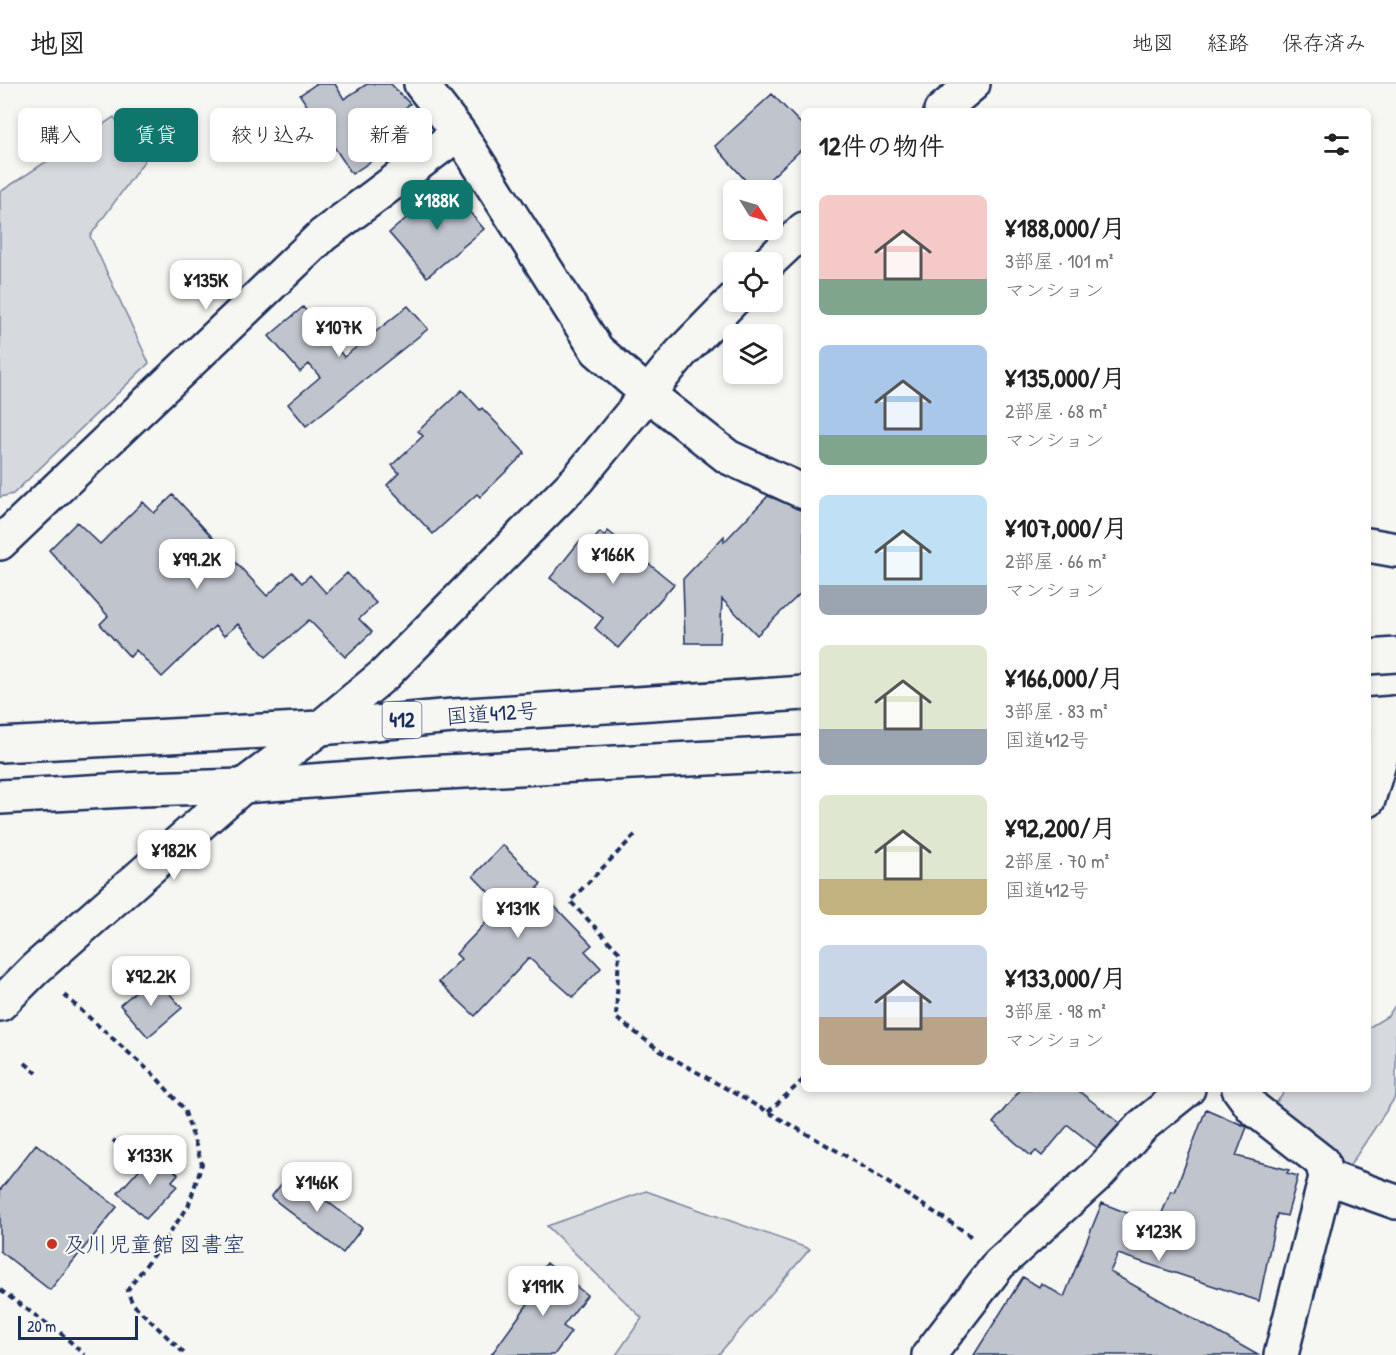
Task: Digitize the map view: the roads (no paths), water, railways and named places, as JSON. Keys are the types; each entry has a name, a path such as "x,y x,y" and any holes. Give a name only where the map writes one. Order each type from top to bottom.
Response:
{"main road":[{"path":"421,84 459,132 597,350 648,394 728,457 801,491"},
{"path":"945,108 973,84"},
{"path":"0,543 323,235 459,132"},
{"path":"780,252 801,232"},
{"path":"0,1004 35,969 243,786 320,728 385,674 562,496 681,352 723,310"},
{"path":"1371,546 1396,550"},
{"path":"1371,657 1396,655"},
{"name":"国道412号","path":"0,745 320,728 453,716 801,693"},
{"path":"1371,786 1386,714"},
{"path":"0,797 243,786 407,774 801,753"},
{"path":"928,1355 999,1264 1098,1174 1142,1126 1184,1092"},
{"path":"1241,1092 1253,1108 1322,1162 1326,1176 1281,1355"},
{"path":"1326,1176 1396,1202"}],"place":[{"name":"及川児童館 図書室","path":"52,1244"}]}
